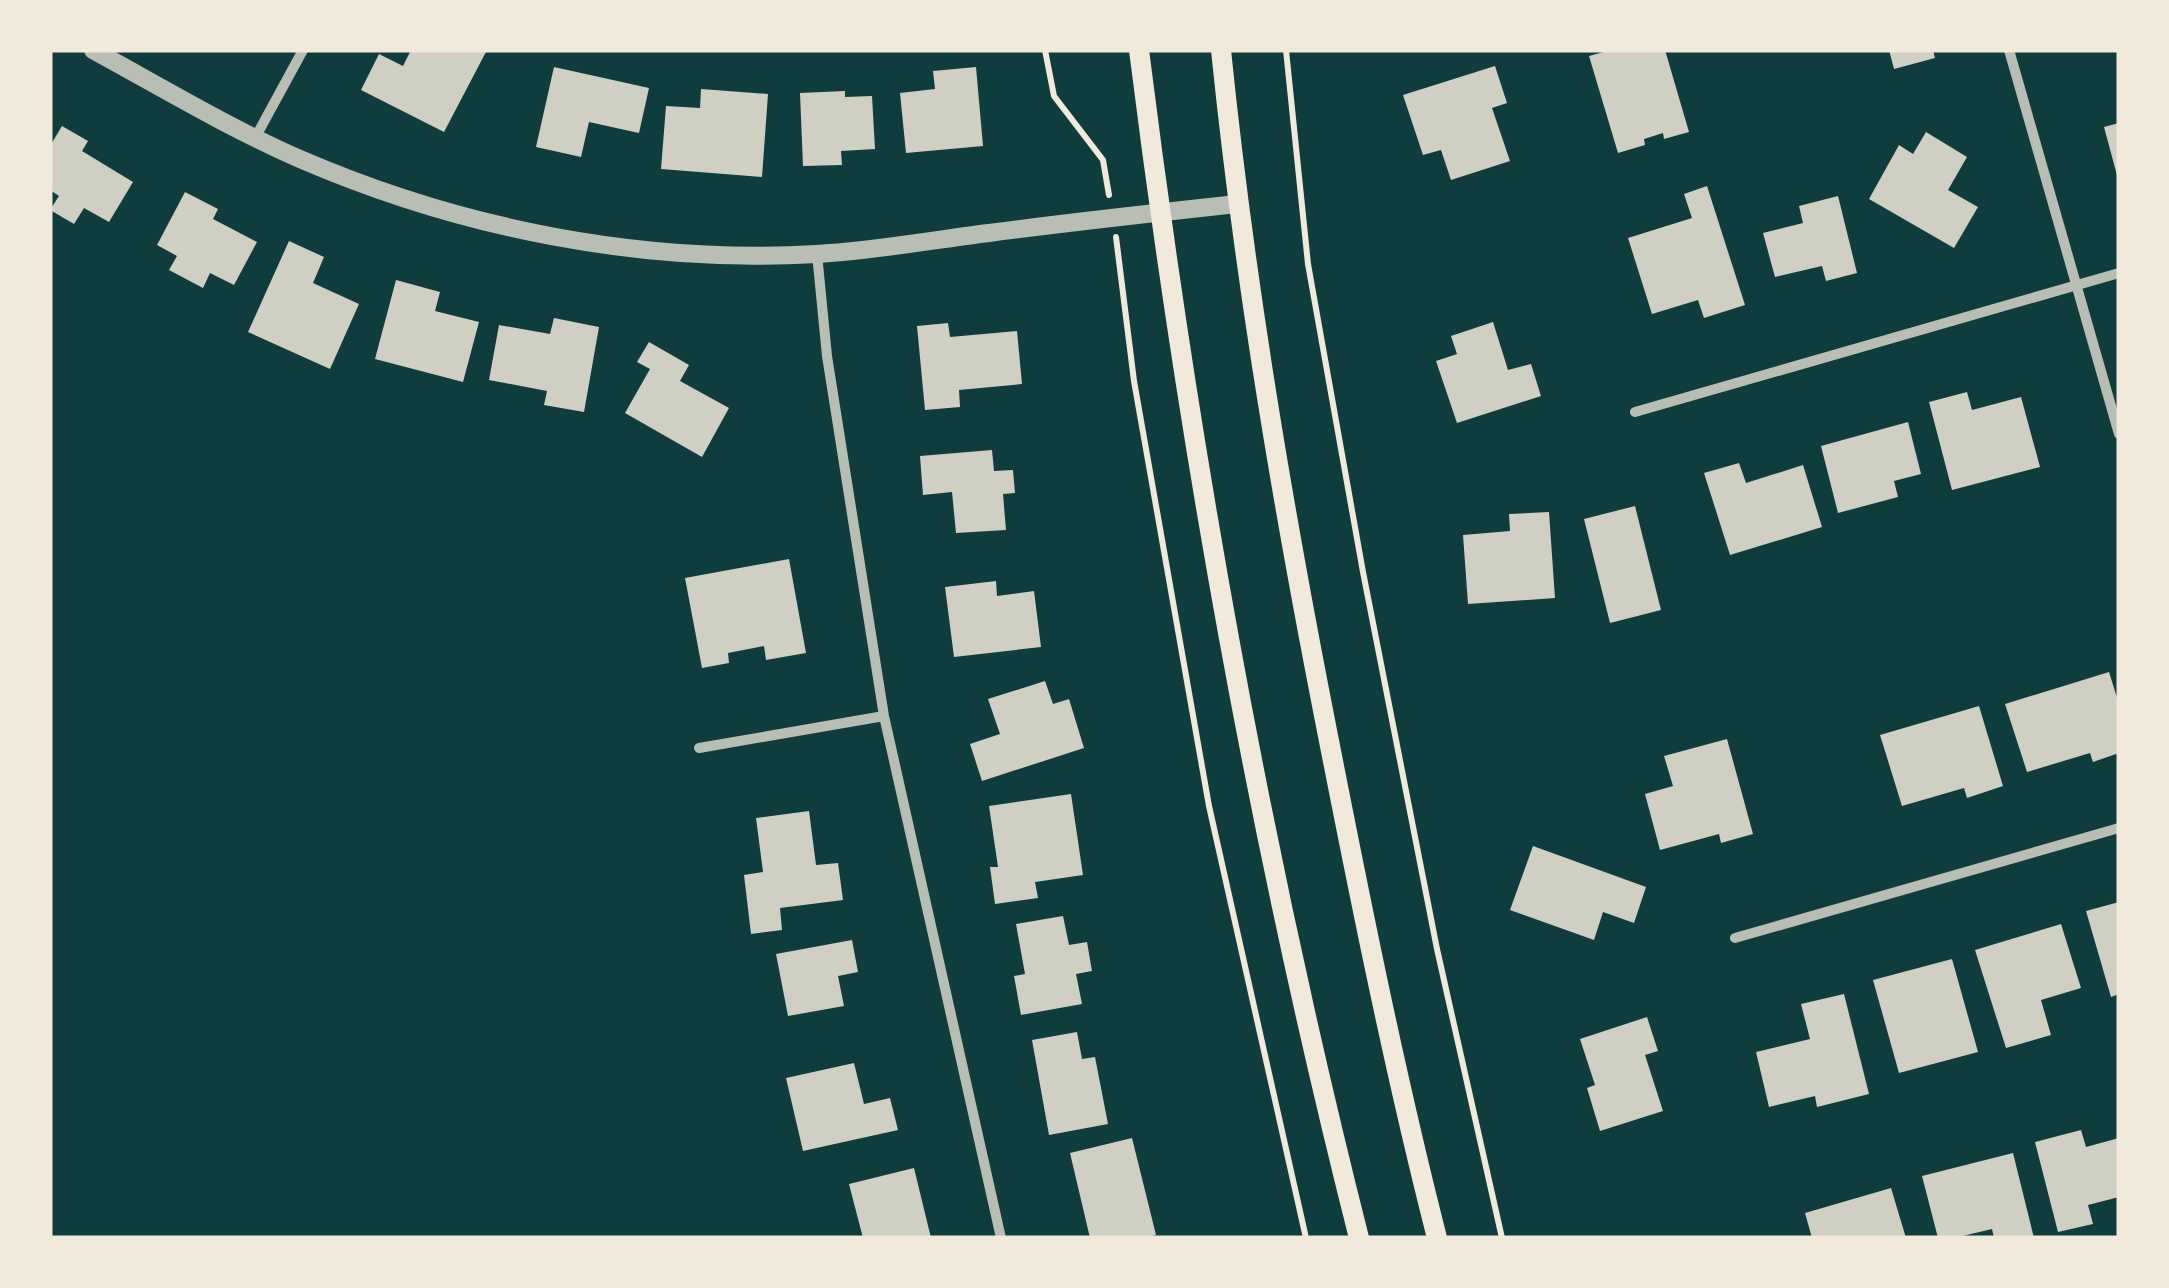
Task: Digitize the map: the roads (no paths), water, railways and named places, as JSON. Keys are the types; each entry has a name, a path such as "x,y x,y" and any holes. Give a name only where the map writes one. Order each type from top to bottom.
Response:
{"main road":[{"path":"1139,50 1159,212 1206,516 1243,718 1306,1019 1358,1238"},
{"path":"1221,50 1237,204 1266,400 1308,638 1377,989 1437,1238"}],"street":[{"path":"93,50 255,138 368,186 531,232 643,250 730,255 818,254 1237,204"},
{"path":"255,138 303,50"},
{"path":"2009,50 2119,434"},
{"path":"818,254 828,356 884,716 1002,1238"},
{"path":"1635,412 2119,274"},
{"path":"699,748 884,716"},
{"path":"1734,938 2119,828"}]}
